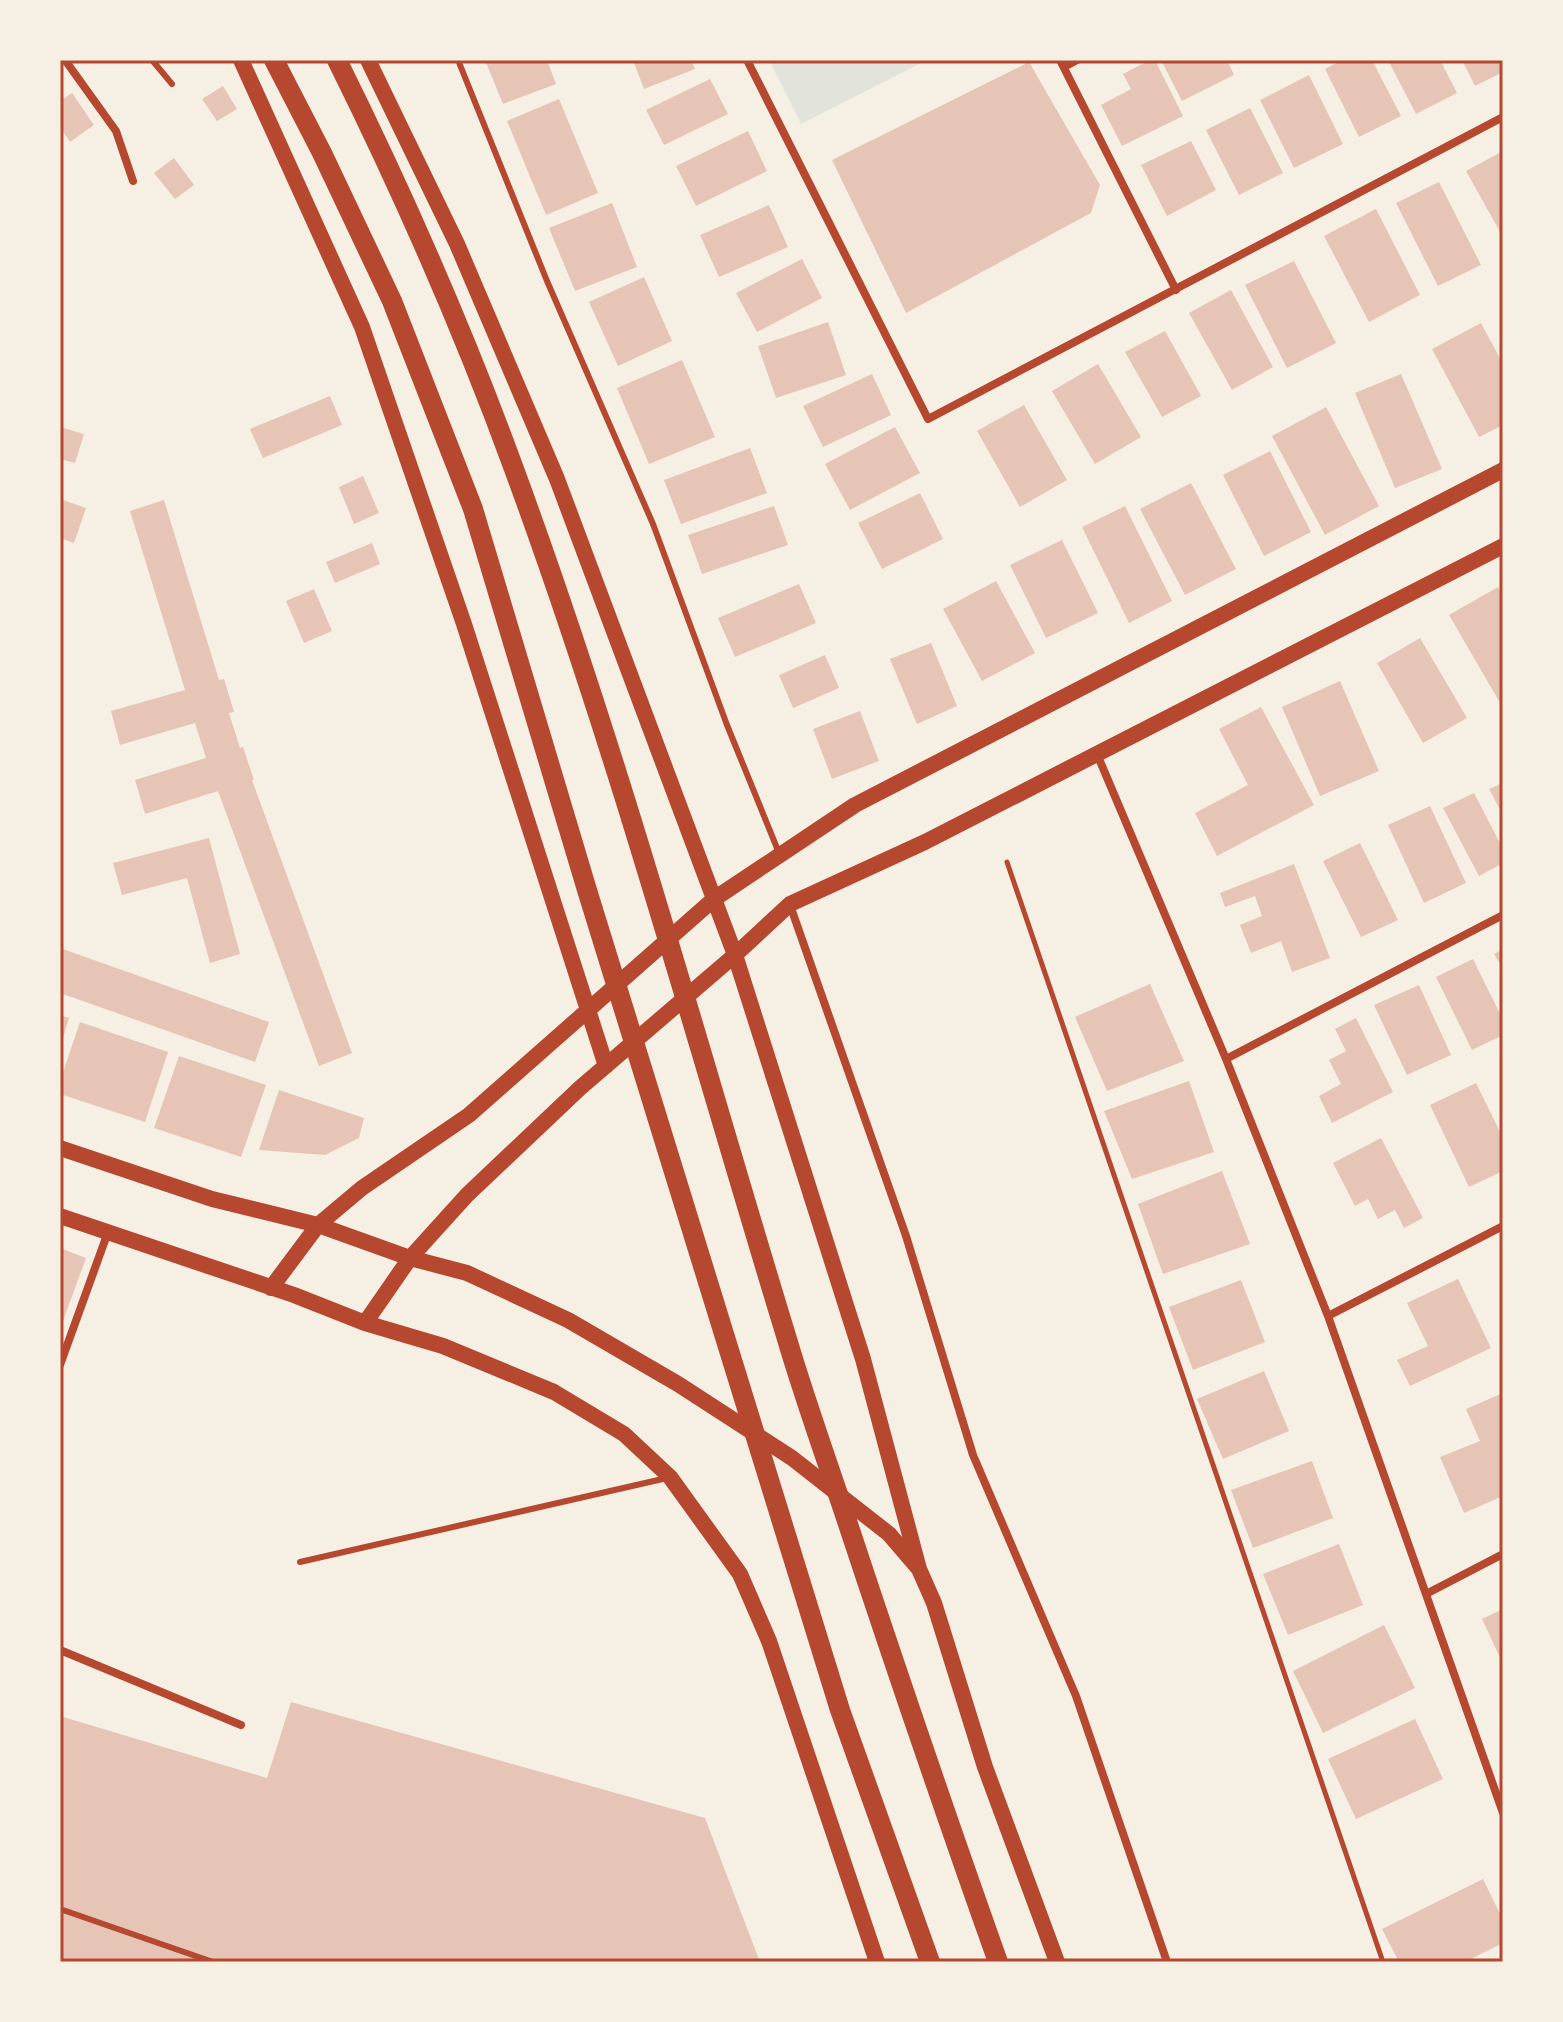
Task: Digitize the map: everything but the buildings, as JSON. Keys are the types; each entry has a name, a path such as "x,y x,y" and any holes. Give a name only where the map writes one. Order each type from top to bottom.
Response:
{"main road":[{"path":"241,60 362,327 464,624 606,1066"},
{"path":"274,60 392,301 473,509 840,1710 930,1962"},
{"path":"337,60 457,321 553,579 695,1025 788,1343 922,1750 998,1962"},
{"path":"368,60 457,244 557,479 735,955 863,1359 919,1569 934,1603 985,1767 1057,1962"},
{"path":"271,1288 318,1225 362,1188 469,1115 714,899 779,853 855,805 1503,470"},
{"path":"365,1323 410,1258 467,1195 606,1066 790,904 925,842 1503,546"},
{"path":"60,1148 212,1199 318,1225 410,1258 467,1273 554,1313 678,1384 792,1458 889,1534 919,1569"},
{"path":"60,1216 365,1323 443,1346 554,1392 624,1434 670,1477 740,1574 769,1641 877,1962"}],"street":[{"path":"65,60 116,131 133,181"},
{"path":"747,60 928,419 1503,117"},
{"path":"1077,60 1062,64 1176,290"},
{"path":"1097,754 1226,1059 1328,1316 1503,1813"},
{"path":"790,904 906,1236 973,1455 1076,1696 1167,1962"},
{"path":"1226,1059 1503,915"},
{"path":"1328,1316 1503,1226"},
{"path":"60,1365 108,1232"},
{"path":"1426,1594 1503,1554"},
{"path":"60,1650 241,1725"}],"lane":[{"path":"152,60 172,84"},
{"path":"458,60 547,281 653,524 727,725 779,853"},
{"path":"300,1562 670,1477"},
{"path":"60,1909 213,1962"},
{"path":"248,1962 310,1962"}],"path":[{"path":"1007,862 1383,1962"}],"shaded area":[{"path":"769,60 927,60 801,124"}]}
